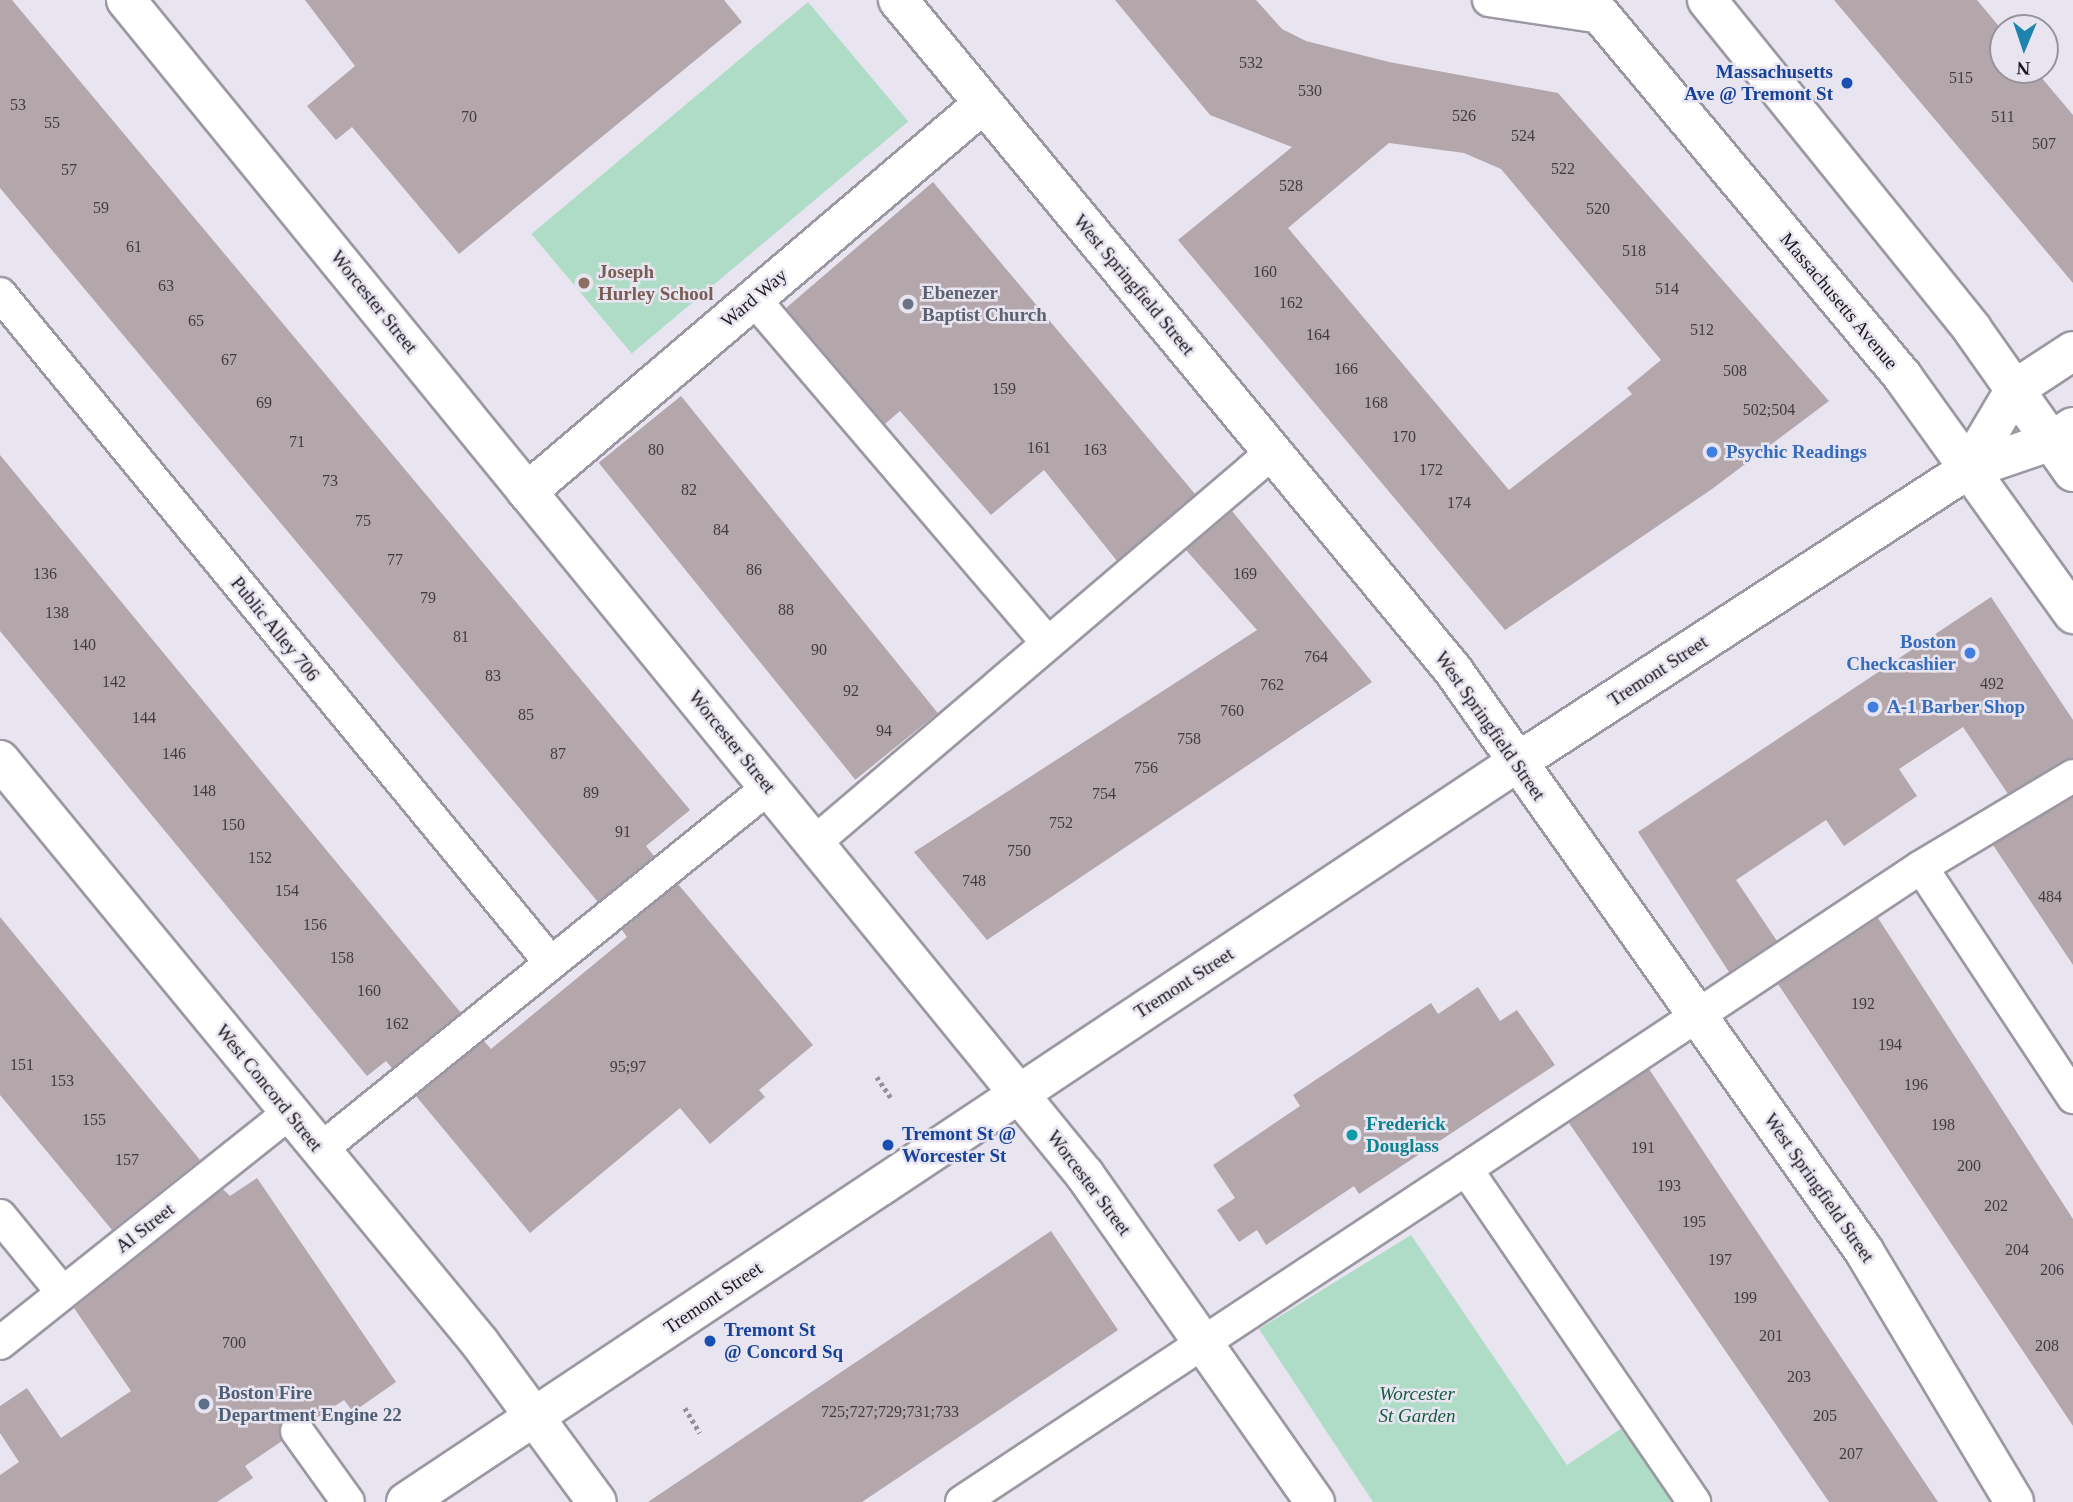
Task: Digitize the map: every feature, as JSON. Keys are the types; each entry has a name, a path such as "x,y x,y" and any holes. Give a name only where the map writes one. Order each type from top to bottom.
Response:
{"street":[{"name":"Worcester Street","path":"125,0 1085,1175 1205,1340 1315,1502"},
{"name":"West Springfield Street","path":"898,0 1453,670 1516,763 1864,1251 2014,1502"},
{"path":"1707,0 1972,329 2015,389 2062,434 2073,472"},
{"name":"Massachusetts Avenue","path":"1595,8 1903,377 1967,470 2017,533 2073,614"},
{"name":"Ward Way","path":"527,492 983,104"},
{"name":"Tremont Street","path":"1967,470 2015,389 2073,351"},
{"name":"Tremont Street","path":"406,1502 1018,1092 1516,763 1967,470 2062,434"},
{"name":"West Concord Street","path":"0,761 538,1416 597,1502"}],"lane":[{"path":"1489,0 1595,8"},
{"name":"Public Alley 706","path":"0,294 551,963"},
{"path":"753,298 1048,643"},
{"path":"814,843 1274,451"},
{"path":"962,1502 1699,1018 1921,867 2073,776"},
{"path":"320,1150 769,788"},
{"path":"1921,867 2073,1097"},
{"name":"Al Street","path":"0,1343 290,1112"},
{"path":"1466,1169 1694,1502"},
{"path":"0,1216 63,1293"},
{"path":"297,1431 348,1502"}],"path":[{"path":"877,1077 891,1098"},
{"path":"685,1408 701,1433"}],"green space":[{"path":"808,2 908,122 632,354 531,234"},
{"name":"Worcester St Garden","path":"1411,1235 1567,1465 1622,1428 1671,1502 1373,1502 1259,1329"}],"building":[{"path":"0,0 12,0 690,810 646,846 654,856 598,902 0,188"},
{"path":"305,0 724,0 742,22 459,254 352,127 336,140 307,106 355,66"},
{"path":"1115,0 1256,0 1282,29 1306,41 1389,62 1558,93 1829,401 1712,489 1505,630 1178,240 1292,147 1210,115","holes":["1389,143 1464,153 1501,169 1661,360 1627,388 1632,394 1509,490 1288,228"]},
{"path":"1834,0 1977,0 1989,14 1989,84 2047,84 2073,115 2073,283"},
{"path":"933,182 1195,494 1117,561 1044,470 991,515 900,411 885,424 786,308"},
{"path":"681,396 938,713 855,780 599,463"},
{"path":"0,455 461,1013 392,1068 386,1061 367,1076 0,631"},
{"path":"1232,511 1372,682 987,940 914,852 1257,630 1186,550"},
{"path":"1991,597 2073,720 2073,758 2008,794 1963,727 1899,769 1917,796 1844,846 1826,820 1736,880 1777,941 1729,972 1638,832"},
{"path":"2073,797 2073,965 1993,845"},
{"path":"678,884 813,1045 759,1090 765,1097 710,1144 680,1108 530,1233 416,1096 484,1041 491,1049 627,937 622,930"},
{"path":"0,917 200,1160 112,1230 0,1095"},
{"path":"1878,918 2073,1219 2073,1426 1778,984"},
{"name":"Frederick Douglass","path":"1478,987 1500,1021 1517,1010 1555,1065 1359,1194 1354,1186 1266,1245 1257,1230 1239,1242 1217,1210 1235,1198 1213,1165 1300,1106 1293,1095 1431,1003 1438,1014"},
{"path":"1649,1069 1938,1502 1829,1502 1569,1123"},
{"name":"Boston Fire Department Engine 22","path":"257,1178 396,1382 353,1412 344,1400 312,1421 304,1414 287,1416 280,1424 282,1441 245,1466 253,1478 217,1502 0,1502 0,1475 19,1462 0,1433 0,1406 27,1388 61,1438 131,1391 74,1308 223,1189 230,1196"},
{"path":"1051,1231 1118,1330 862,1502 648,1502"}],"place":[{"name":"Massachusetts Ave @ Tremont St","path":"1847,83"},
{"name":"Joseph Hurley School","path":"584,283"},
{"name":"Ebenezer Baptist Church","path":"908,304"},
{"name":"Psychic Readings","path":"1712,452"},
{"name":"Boston Checkcashier","path":"1970,653"},
{"name":"A-1 Barber Shop","path":"1873,707"},
{"name":"Frederick Douglass","path":"1352,1135"},
{"name":"Tremont St @ Worcester St","path":"888,1145"},
{"name":"Tremont St @ Concord Sq","path":"710,1341"},
{"name":"Boston Fire Department Engine 22","path":"204,1404"}]}
